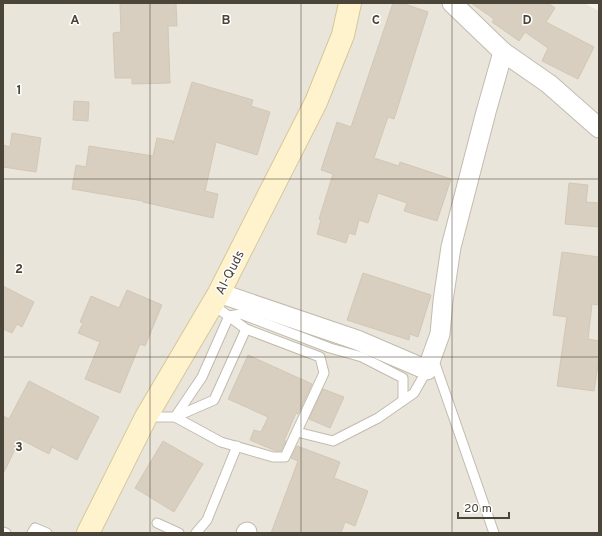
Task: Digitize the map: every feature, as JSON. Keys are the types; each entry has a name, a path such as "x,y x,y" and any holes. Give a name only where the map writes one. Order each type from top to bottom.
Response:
{"street":[{"name":"Al-Quds","path":"88,533 146,417 220,305 316,102 343,35 350,3"},
{"path":"452,3 503,52 549,84 599,128"},
{"path":"220,305 357,340 430,362 440,334 451,247 503,52"}],"lane":[{"path":"220,305 246,329 320,357"},
{"path":"220,305 324,345 362,357 403,378 403,400"},
{"path":"175,417 202,377 220,305"},
{"path":"146,417 175,417 214,400 246,329"},
{"path":"175,417 221,442 273,457 285,457 324,373 320,357 324,345"},
{"path":"297,432 334,441 378,418 414,392 430,362"},
{"path":"430,362 494,533"},
{"path":"196,533 207,520 237,446"},
{"path":"157,523 179,533"},
{"path":"32,533 35,528 47,533"}],"shaded area":[{"path":"3,3 584,3 599,11 599,533 3,533"}],"building":[{"path":"120,3 176,3 177,26 168,26 170,83 132,84 132,78 115,78 113,33 121,32"},
{"path":"393,3 402,3 428,12 394,119 388,117 374,158 399,166 400,162 451,179 437,221 404,211 407,203 378,193 368,223 359,220 355,235 349,233 346,243 317,234 321,220 319,219 333,174 321,170 337,122 351,127"},
{"path":"471,3 548,3 555,8 546,22 594,47 578,79 542,61 548,48 525,32 519,41 492,22 494,19"},
{"path":"192,82 253,100 251,106 270,112 257,155 216,142 205,191 218,194 213,218 143,201 72,189 76,165 86,167 89,146 153,156 157,138 173,141 173,144"},
{"path":"74,101 89,102 88,121 73,120"},
{"path":"12,133 41,138 36,172 3,167 3,145 10,147"},
{"path":"569,183 588,185 586,202 599,203 599,227 565,224"},
{"path":"562,252 599,257 599,305 592,304 588,339 599,341 599,358 594,391 557,386 567,317 553,315"},
{"path":"363,273 431,295 418,337 410,334 409,340 347,320"},
{"path":"3,286 34,302 22,327 17,324 12,333 3,329"},
{"path":"127,290 162,305 145,346 140,344 120,393 85,379 100,342 78,333 83,323 80,322 91,296 119,308"},
{"path":"248,355 312,384 298,414 296,413 281,451 276,451 250,440 254,430 261,432 268,417 228,399"},
{"path":"29,381 99,417 77,460 52,447 49,454 20,439 3,474 3,416 9,419"},
{"path":"323,389 344,397 330,428 309,419"},
{"path":"163,441 203,464 174,512 135,488"},
{"path":"297,446 340,462 334,478 368,491 355,526 345,522 341,533 271,533 298,461 291,458"}]}
